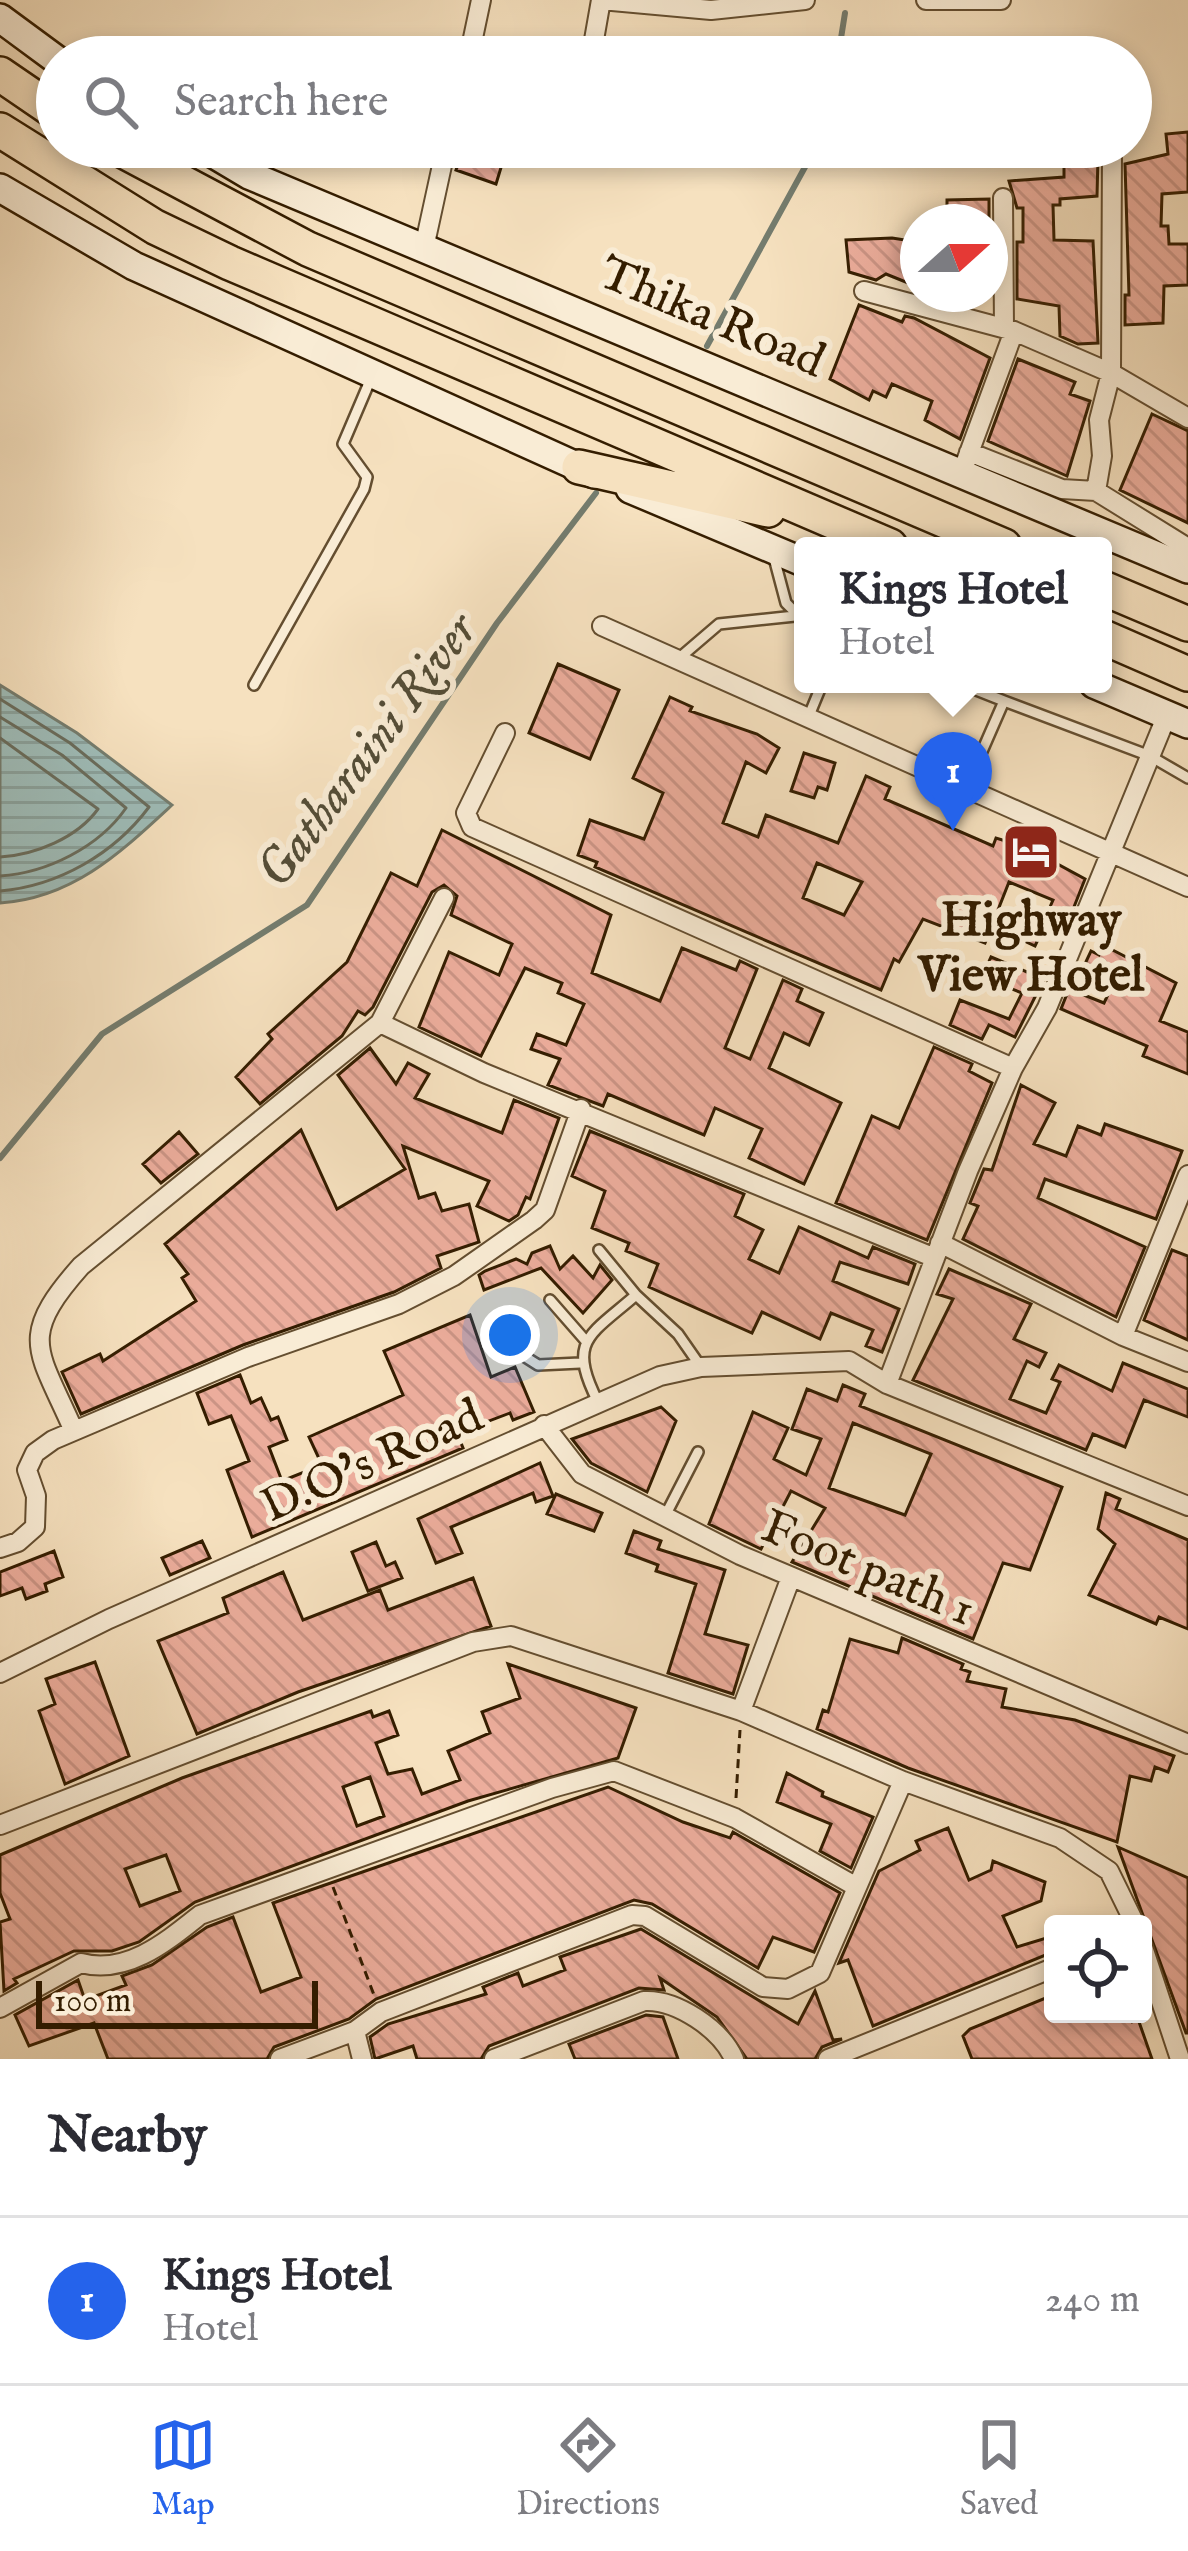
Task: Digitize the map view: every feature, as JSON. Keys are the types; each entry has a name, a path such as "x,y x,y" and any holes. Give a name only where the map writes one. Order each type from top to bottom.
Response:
{"highway":[{"path":"0,74 36,98"},
{"path":"0,130 36,153"},
{"path":"61,168 155,227 212,254 869,537"},
{"name":"Thika Road","path":"154,168 269,231 983,537"},
{"path":"579,467 846,527"},
{"path":"1112,592 1188,625"},
{"path":"1112,642 1188,674"}],"main road":[{"path":"0,18 36,44"},
{"name":"Thika Road","path":"237,168 424,248 965,462 1188,569"},
{"path":"0,188 134,266 372,376 794,558"},
{"path":"1112,692 1178,719"}],"street":[{"path":"473,36 481,0"},
{"path":"595,36 601,0 711,10 805,0"},
{"path":"926,0 1001,0"},
{"path":"424,248 441,168"},
{"path":"1096,491 1102,456 1099,420 1111,373 1112,168"},
{"path":"1003,198 1009,329 965,462 1062,489 1096,491 1188,548"},
{"path":"864,291 1009,329 1111,373 1188,418"},
{"path":"602,626 1188,887"},
{"path":"887,1384 1013,1068 1047,1008 1108,850 1150,756 1178,719"},
{"path":"505,734 466,813 472,827 1013,1068"},
{"path":"73,1429 40,1350 38,1329 50,1302 81,1266 380,1023 444,898"},
{"path":"380,1023 484,1073 938,1251 1188,1362"},
{"path":"0,1548 19,1542 35,1527 36,1496 27,1470 35,1454 73,1429 248,1357 360,1320 454,1276 545,1210 581,1109"},
{"path":"1124,1336 1188,1174"},
{"name":"D.O's Road","path":"0,1673 544,1425 660,1376 701,1366 849,1361 887,1384 1188,1506"},
{"name":"Foot path 1","path":"544,1425 582,1474 664,1517 791,1577 1188,1744"},
{"path":"741,1712 791,1577"},
{"path":"0,1825 485,1639 525,1638 741,1712 1079,1848 1117,1880 1131,1915"},
{"path":"0,2008 81,1964 101,1969 158,1948 200,1915 614,1772 735,1818 855,1886"},
{"path":"280,2059 355,2031 381,2012 632,1915 645,1916 763,1987 788,1989 820,1973 903,1781"},
{"path":"828,2059 1044,1972"},
{"path":"1152,1974 1180,2059"},
{"path":"494,2059 644,2001 664,2000 707,2028 734,2059"},
{"path":"355,2031 362,2059"}],"lane":[{"path":"254,686 364,489 367,477 343,444 372,376"},
{"path":"771,548 786,603 794,612"},
{"path":"677,660 719,624 794,618"},
{"path":"808,719 818,693"},
{"path":"984,693 1150,756 1188,778"},
{"path":"966,788 1004,701"},
{"path":"599,1250 635,1295 678,1334 701,1366"},
{"path":"598,1402 580,1363 585,1340 635,1295"},
{"path":"550,1300 585,1340"},
{"path":"500,1341 548,1368 580,1363"},
{"path":"664,1517 698,1452"}],"path":[{"path":"735,1818 741,1712"},
{"path":"326,1868 381,2012"}],"water":[{"path":"0,685 77,733 172,805 114,856 73,882 0,903"}],"building":[{"path":"1188,132 1188,192 1162,194 1161,226 1168,226 1169,244 1188,244 1188,285 1164,286 1163,323 1125,325 1125,295 1129,295 1125,168 1152,168 1152,158 1168,154 1166,134"},
{"path":"457,168 501,168 496,184"},
{"path":"1064,168 1098,168 1097,196 1060,199 1060,205 1053,205 1054,240 1093,241 1098,343 1078,344 1060,336 1059,306 1017,299 1017,242 1023,242 1023,208 1017,208 1009,181 1064,177"},
{"path":"989,199 989,204 947,204 947,200"},
{"path":"900,239 900,280 886,274 876,280 849,272 846,240"},
{"path":"859,305 902,322 905,316 914,318 990,358 960,439 925,420 932,401 892,384 886,397 873,391 869,400 830,379"},
{"path":"1018,359 1075,382 1070,394 1090,401 1067,476 988,441"},
{"path":"1152,414 1188,431 1188,523 1120,490"},
{"path":"558,664 619,690 590,759 529,733"},
{"path":"670,697 692,707 690,711 757,734 779,748 766,773 746,762 723,823 758,837 766,815 838,843 866,776 890,787 885,799 993,846 996,838 1026,847 1085,879 1070,917 1050,907 1053,900 1009,882 998,910 1042,931 1035,946 992,926 985,943 923,919 899,962 894,959 881,990 595,867 597,862 578,855 590,820 644,839 663,793 633,778","holes":["817,863 862,882 844,915 803,898"]},
{"path":"804,753 835,763 827,790 818,787 814,798 791,791"},
{"path":"442,830 611,915 592,973 660,1001 682,948 736,970 740,961 757,969 725,1048 750,1059 783,980 802,989 797,1001 823,1013 809,1045 784,1033 769,1068 841,1103 804,1184 749,1158 762,1129 715,1108 704,1135 608,1094 603,1106 548,1085 560,1059 531,1049 537,1034 566,1045 584,1004 558,993 562,983 525,968 481,1056 419,1027 449,952 499,975 512,944 451,915 457,896 444,885 432,892 373,1007 365,1015 358,1011 342,1036 260,1104 236,1077 272,1039 268,1034 347,962 391,873 417,886"},
{"path":"1103,945 1176,983 1160,1021 1188,1032 1188,1074 1143,1056 1147,1046 1061,1009 1069,989 1104,1003 1114,982 1083,968 1091,951 1099,955"},
{"path":"991,957 1044,979 1015,1037 989,1025 982,1039 950,1025 960,1000 1009,1019 1022,993 982,977"},
{"path":"934,1047 972,1064 969,1071 992,1083 927,1240 836,1203 872,1116 899,1128"},
{"path":"370,1048 396,1084 408,1063 429,1074 415,1098 502,1133 514,1100 559,1118 530,1199 526,1197 518,1215 509,1221 477,1206 489,1181 403,1146 419,1198 435,1193 442,1211 469,1204 479,1242 437,1256 441,1268 394,1292 243,1345 81,1414 62,1372 100,1354 103,1361 196,1301 182,1278 188,1274 165,1244 301,1130 337,1209 405,1169 338,1075"},
{"path":"1021,1085 1055,1103 1034,1144 1066,1156 1078,1126 1101,1135 1105,1124 1182,1151 1156,1219 1045,1179 1038,1198 1145,1247 1116,1317 963,1239 978,1206 970,1203 984,1169 992,1170"},
{"path":"590,1131 744,1194 735,1216 763,1230 749,1259 779,1273 799,1227 868,1258 873,1247 915,1264 908,1284 840,1262 833,1281 899,1309 882,1352 866,1346 873,1330 831,1313 820,1339 762,1312 752,1333 649,1287 658,1264 626,1251 629,1243 592,1228 605,1191 572,1176"},
{"path":"179,1132 198,1154 161,1183 143,1164"},
{"path":"550,1246 560,1269 573,1256 593,1278 600,1265 612,1280 583,1313 541,1268 484,1290 479,1275 485,1271 516,1259 527,1264 532,1253"},
{"path":"1172,1250 1188,1256 1188,1340 1144,1320"},
{"path":"949,1269 1031,1304 1014,1339 1046,1353 1039,1367 1027,1361 1010,1399 1046,1413 1060,1382 1052,1379 1059,1365 1112,1391 1123,1363 1188,1389 1188,1417 1144,1400 1125,1447 1093,1434 1086,1450 913,1380 953,1299 937,1294"},
{"path":"470,1315 491,1377 515,1367 534,1412 513,1420 510,1413 457,1433 463,1448 252,1537 227,1470 249,1461 231,1416 209,1424 197,1393 240,1375 251,1403 261,1398 271,1420 278,1417 287,1440 269,1447 282,1481 322,1465 309,1437 403,1395 384,1351"},
{"path":"843,1385 865,1394 860,1406 1062,1487 1030,1570 1003,1563 973,1639 792,1562 825,1508 791,1491 761,1549 709,1524 753,1412 788,1428 774,1459 806,1475 821,1439 792,1429 807,1389 837,1401","holes":["853,1423 931,1454 905,1515 829,1488"]},
{"path":"661,1407 676,1421 647,1492 591,1463 572,1439"},
{"path":"540,1463 553,1496 536,1502 533,1493 451,1527 462,1553 436,1563 418,1519"},
{"path":"1106,1493 1120,1499 1116,1509 1188,1540 1188,1629 1159,1617 1156,1624 1089,1595 1115,1544 1098,1529"},
{"path":"556,1494 602,1513 594,1531 547,1514"},
{"path":"634,1531 661,1541 658,1549 725,1570 705,1634 748,1645 733,1694 668,1673 696,1584 656,1571 658,1565 626,1553"},
{"path":"202,1541 210,1558 170,1575 162,1558"},
{"path":"376,1542 386,1566 395,1562 402,1578 368,1591 352,1552"},
{"path":"54,1551 63,1577 45,1584 47,1591 26,1599 22,1588 0,1596 0,1572"},
{"path":"283,1572 303,1620 380,1590 388,1610 473,1578 491,1626 298,1692 197,1734 158,1641 228,1613 223,1598"},
{"path":"902,1638 963,1664 961,1669 970,1672 967,1681 1006,1689 1002,1707 1075,1720 1174,1756 1168,1772 1155,1767 1151,1781 1130,1776 1117,1842 908,1768 817,1729 823,1710 828,1712 850,1639 898,1653"},
{"path":"95,1662 129,1756 65,1784 39,1711 55,1704 46,1679"},
{"path":"508,1664 636,1708 618,1758 468,1801 195,1902 139,1942 112,1951 74,1951 14,1979 17,1983 4,1991 0,1922 10,1919 0,1893 0,1855 182,1778 371,1711 373,1717 389,1711 398,1735 376,1743 388,1774 412,1769 422,1794 460,1780 448,1751 490,1733 482,1712 520,1698","holes":["370,1777 384,1816 357,1826 343,1787","166,1855 180,1891 140,1906 125,1869"]},
{"path":"787,1773 823,1792 822,1796 873,1817 851,1868 820,1851 831,1824 777,1802"},
{"path":"608,1787 683,1822 730,1838 733,1832 840,1893 814,1952 773,1937 758,1968 652,1904 634,1900 376,1999 349,2019 274,2047 267,2059 108,2059 94,2023 29,2046 15,2015 78,1980 85,2000 126,1985 122,1976 152,1965 207,1927 233,1917 261,1992 301,1977 273,1903"},
{"path":"948,1828 969,1880 991,1870 993,1861 1045,1882 1041,1901 1003,1916 1017,1947 1044,1939 1044,1956 873,2026 848,1960 839,1963 879,1871 920,1850 916,1841"},
{"path":"1118,1847 1188,1878 1188,2033 1152,1940 1152,1915 1143,1915"},
{"path":"641,1929 798,2024 815,1991 833,2040 842,2039 822,2047 815,2059 747,2059 717,2017 660,1978 664,1990 639,1988 489,2046 481,2059 417,2059 413,2046 375,2059 370,2037 388,2024 486,1994 483,1987 518,1973 523,1986 565,1970 560,1957"},
{"path":"1044,1999 1044,2023 1139,2023 1152,2059 972,2059 963,2036"},
{"path":"646,2015 663,2017 678,2059 575,2059 569,2044"}],"waterway":[{"path":"841,36 845,13"},
{"path":"707,346 804,168"},
{"name":"Gatharaini River","path":"0,1158 102,1034 307,905 497,623 596,493"}],"place":[{"name":"Kings Hotel","path":"953,831"},
{"name":"Highway View Hotel","path":"1031,852"}]}
